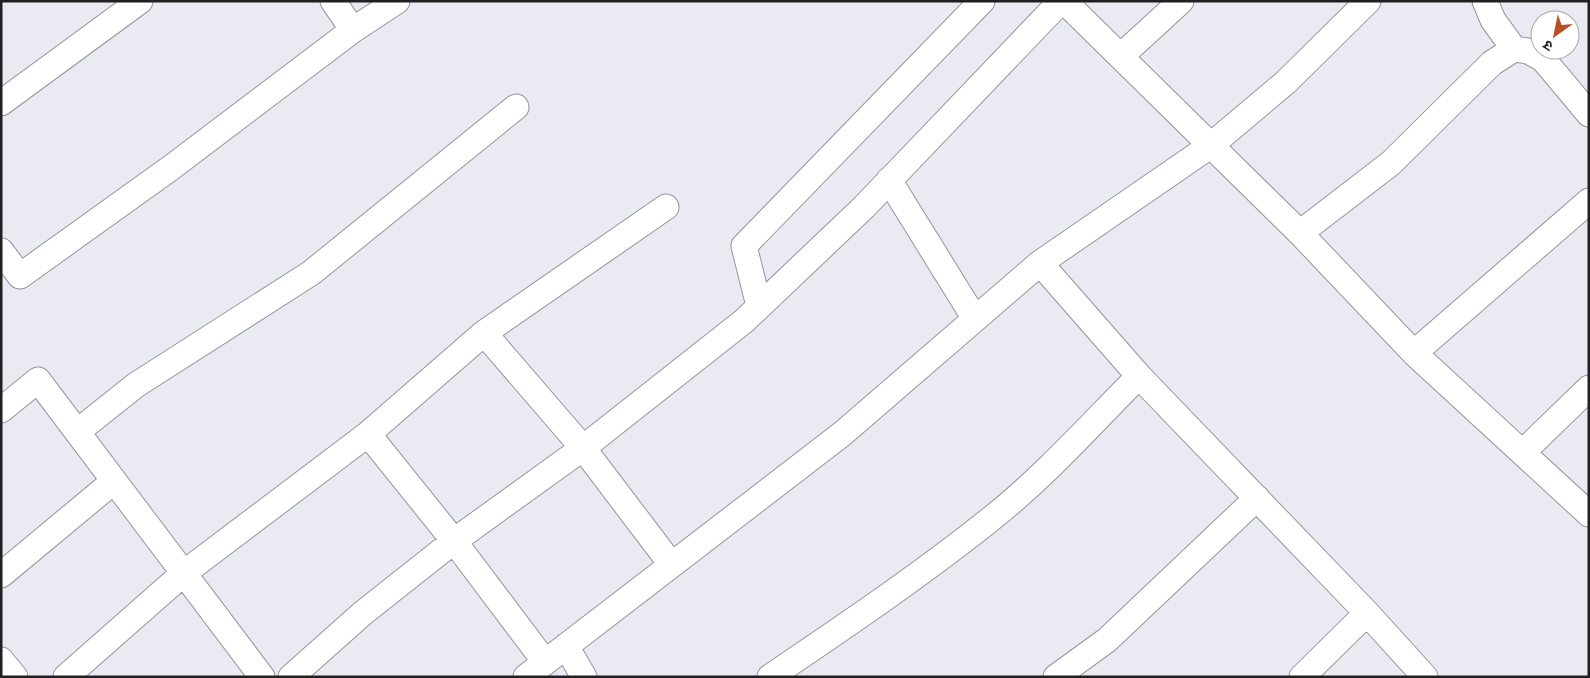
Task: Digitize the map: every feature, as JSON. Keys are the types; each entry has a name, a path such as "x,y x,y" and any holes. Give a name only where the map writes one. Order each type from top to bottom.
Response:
{"street":[{"path":"1,103 140,1"},
{"path":"333,1 353,30"},
{"path":"1,251 20,276 172,167 353,30 397,1"},
{"path":"759,306 744,246 982,1"},
{"path":"291,677 363,612 454,541 583,448 744,322 889,180 1063,1 1300,233 1414,353 1589,514"},
{"path":"1121,56 1181,1"},
{"path":"368,434 454,541 536,669 842,434 1040,263 1210,146 1286,82 1368,1"},
{"path":"1485,1 1493,20 1514,50"},
{"path":"1300,233 1391,162 1492,63 1514,50 1528,51 1543,59 1589,114"},
{"path":"77,432 136,385 311,273 516,107"},
{"path":"889,180 975,319"},
{"path":"1414,353 1589,202"},
{"path":"66,677 184,573 368,434 484,333 666,207"},
{"path":"1040,263 1138,376 1368,613 1425,677"},
{"path":"484,333 583,448 671,564"},
{"path":"770,677 847,625 992,518 1040,475 1138,376"},
{"path":"1,410 38,380 262,677"},
{"path":"1523,452 1589,388"},
{"path":"1,575 114,481"},
{"path":"1068,673 1108,640 1257,498"},
{"path":"1302,677 1368,613"},
{"path":"566,646 584,677"},
{"path":"1,660 15,677"}]}
